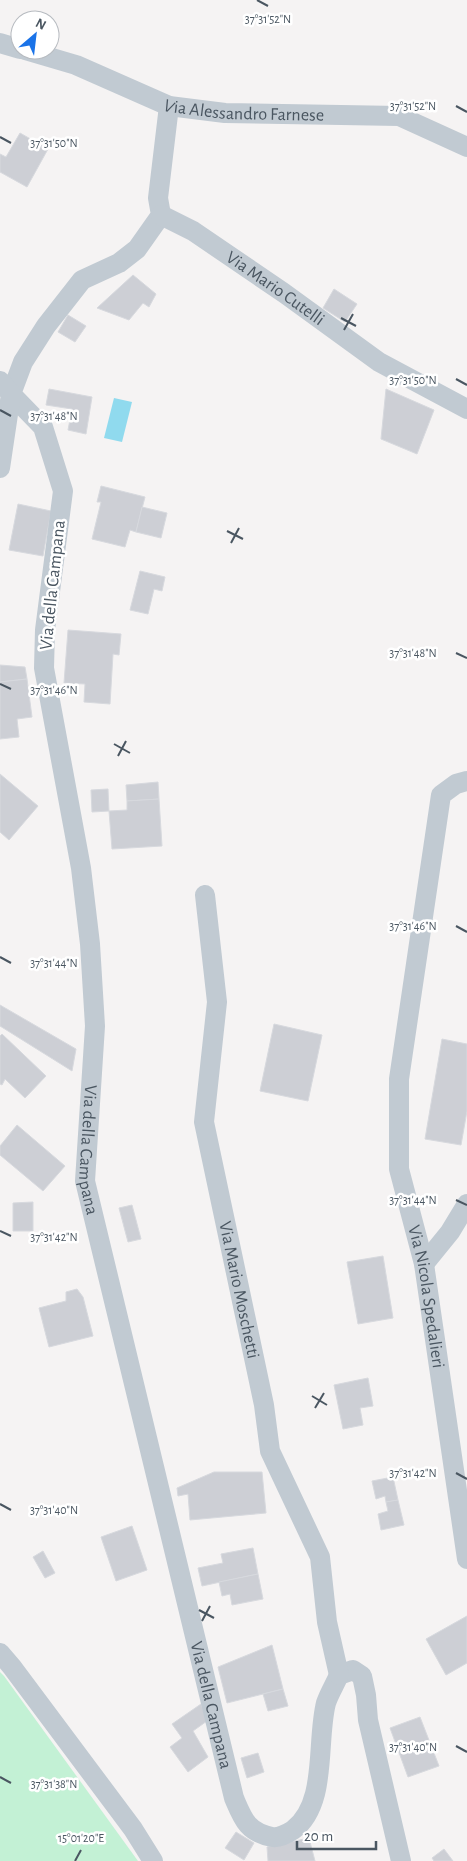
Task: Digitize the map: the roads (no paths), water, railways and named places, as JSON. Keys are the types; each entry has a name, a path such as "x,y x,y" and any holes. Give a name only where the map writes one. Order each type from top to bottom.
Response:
{"street":[{"name":"Via Alessandro Farnese","path":"59,60 76,65 169,106 225,113 399,116 467,147"},
{"path":"0,468 6,388 46,326 82,280 119,263 137,249 161,214 158,198 169,106"},
{"name":"Via Mario Cutelli","path":"161,214 210,242 379,362 467,409"},
{"name":"Via della Campana","path":"6,388 43,427 63,492 45,630 44,668 81,868 90,944 95,1026 85,1180 234,1798 244,1822 251,1830 261,1835 275,1837 289,1833 302,1823 311,1809 315,1793 326,1703 338,1675"},
{"name":"Via Nicola Spedalieri","path":"467,781 456,784 441,795 399,1079 399,1169 424,1264 467,1559"},
{"name":"Via Mario Moschetti","path":"205,895 218,1002 204,1122 264,1405 270,1451 320,1557 327,1622 338,1675"},
{"path":"424,1264 450,1232 467,1204"},
{"path":"0,1653 133,1829 153,1861"},
{"path":"338,1675 353,1670 362,1676 368,1720 401,1861"}],"water":[{"path":"114,398 132,402 122,442 104,438"}]}
